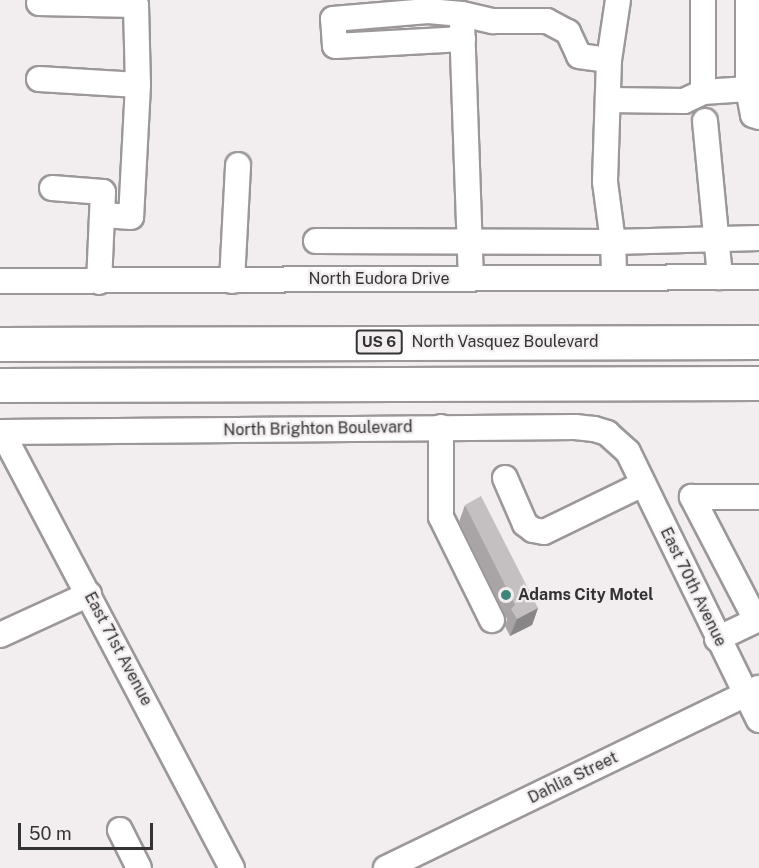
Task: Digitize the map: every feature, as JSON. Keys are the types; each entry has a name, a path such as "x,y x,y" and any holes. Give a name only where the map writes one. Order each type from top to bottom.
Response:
{"highway":[{"name":"North Vasquez Boulevard","path":"0,344 759,342"},
{"path":"0,385 759,383"}],"street":[{"path":"614,278 613,242 605,182 609,60 618,0"},
{"path":"703,92 704,0"},
{"path":"748,0 748,89 753,115 759,117"},
{"path":"39,3 136,5 138,85 131,217 103,215"},
{"path":"463,39 335,46 333,19 461,7 493,21 547,21 568,32 579,56 609,60"},
{"path":"461,7 471,279"},
{"path":"39,79 138,85"},
{"path":"608,100 684,101 703,92 748,89"},
{"path":"705,121 720,277"},
{"path":"232,280 238,165"},
{"path":"52,188 103,192 99,282"},
{"path":"316,241 613,242 759,238"},
{"name":"North Eudora Drive","path":"0,281 759,278"},
{"path":"441,427 441,517 492,620"},
{"name":"North Brighton Boulevard","path":"1,432 441,427 594,429 616,440 628,452"},
{"name":"East 71st Avenue","path":"1,432 89,594 232,868"},
{"name":"East 70th Avenue","path":"628,452 717,639 753,691 759,720"},
{"path":"505,478 525,524 533,530 544,532 643,484"},
{"path":"717,639 757,620 692,496 759,497"},
{"path":"0,635 89,594"},
{"name":"Dahlia Street","path":"386,868 753,691"},
{"path":"120,830 139,868"}],"building":[{"path":"481,496 538,608 517,619 511,609 515,605 465,505"}],"place":[{"name":"Adams City Motel","path":"506,595"}]}
